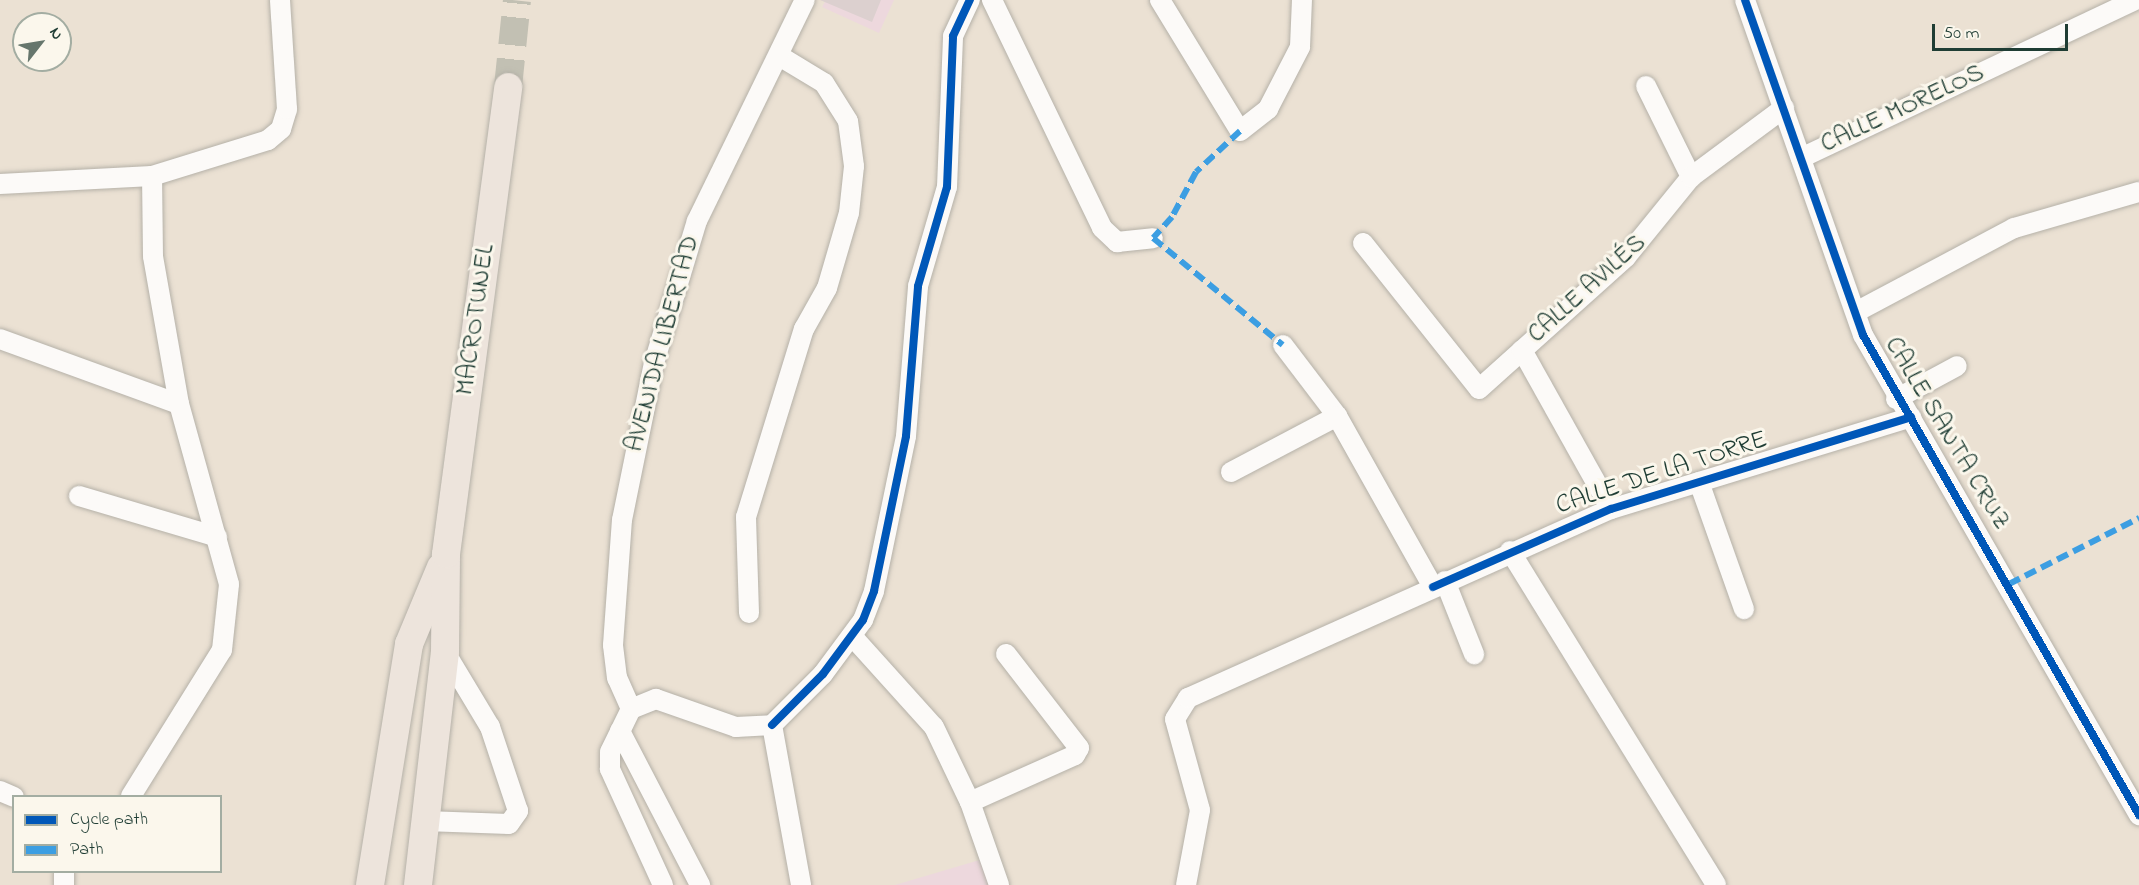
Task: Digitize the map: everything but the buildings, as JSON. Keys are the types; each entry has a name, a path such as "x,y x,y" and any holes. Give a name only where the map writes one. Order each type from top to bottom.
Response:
{"highway":[{"name":"MACROTUNEL","path":"418,885 445,652 446,554 508,87"},
{"name":"MACROTUNEL","path":"370,885 409,644 446,554"}],"street":[{"path":"0,184 152,176 268,140 281,129 287,109 280,0"},
{"name":"AVENIDA LIBERTAD","path":"631,709 617,678 613,645 621,520 654,363 697,221 781,57 805,0"},
{"path":"663,885 610,769 610,752 631,709 656,699 736,727 772,725 823,674 852,636 874,591 906,436 918,286 947,187 953,36 970,0"},
{"path":"992,0 1102,228 1117,242 1153,238"},
{"path":"1160,0 1240,131 1268,109 1300,47 1302,0"},
{"name":"CALLE SANTA CRUZ","path":"1745,0 1856,312 1896,399 1911,417 2139,814"},
{"name":"CALLE MORELOS","path":"1802,158 2135,0"},
{"path":"749,614 746,517 804,329 827,288 849,213 854,166 848,121 824,83 781,57"},
{"path":"1646,86 1691,177"},
{"name":"CALLE AVILÉS","path":"1611,508 1522,350 1648,235 1691,177 1784,108"},
{"path":"132,795 222,650 229,584 178,404 153,256 152,176"},
{"path":"1856,312 2014,228 2139,192"},
{"path":"1363,243 1479,389 1522,350"},
{"path":"0,339 178,404"},
{"path":"1283,345 1337,416 1439,584 1474,654"},
{"path":"1896,399 1957,366"},
{"path":"1231,471 1337,416"},
{"name":"CALLE DE LA TORRE","path":"1186,885 1200,802 1175,719 1178,706 1510,551 1611,508 1911,417"},
{"path":"1699,482 1744,609"},
{"path":"79,496 217,537"},
{"path":"1510,551 1716,885"},
{"path":"852,636 934,727 970,802 999,885"},
{"path":"425,821 509,824 518,811 490,727 445,652"},
{"path":"970,802 1075,755 1079,748 1006,654"},
{"path":"772,725 801,885"},
{"path":"620,731 700,885"}],"shaded area":[{"path":"826,0 894,0 879,33 822,7"},
{"path":"983,859 989,885 895,885"}],"tunnel":[{"path":"508,87 517,0"}],"marked path":[{"path":"1240,131 1196,172 1172,217 1153,238 1283,345"},
{"path":"2009,584 2139,518"}],"cycle path":[{"path":"772,725 823,674 863,620 874,591 906,436 918,286 947,187 953,36 970,0"},
{"path":"1745,0 1863,335 2139,815"},
{"path":"1433,587 1611,509 1911,417"}]}
